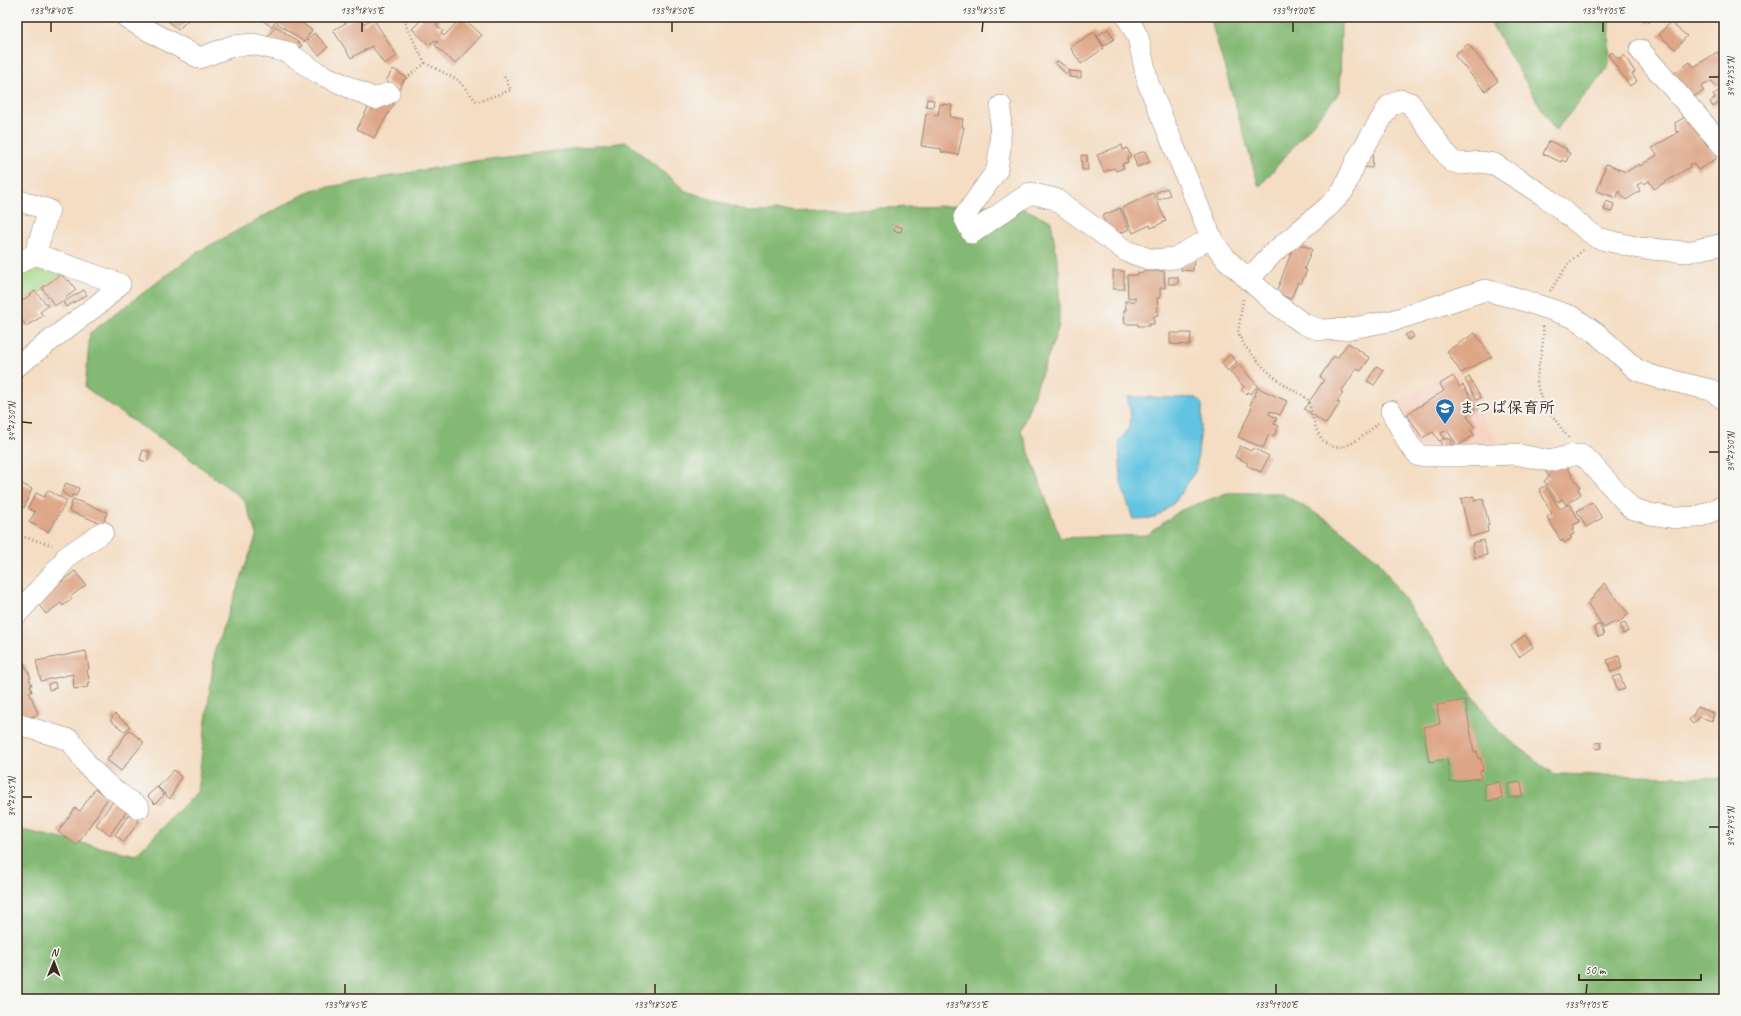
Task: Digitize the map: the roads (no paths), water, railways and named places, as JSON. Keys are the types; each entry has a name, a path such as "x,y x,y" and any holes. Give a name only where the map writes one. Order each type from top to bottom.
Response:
{"street":[{"path":"126,17 200,58 232,46 253,44 287,52 318,73 375,99 388,93"},
{"path":"1127,17 1138,37 1148,83 1212,238 1227,260 1276,304 1304,324 1321,330 1347,329 1395,320 1485,290 1573,317 1596,333 1637,370 1652,376 1711,390 1724,399"},
{"path":"1640,50 1724,147"},
{"path":"1248,278 1273,253 1328,207 1343,192 1357,159 1389,106 1401,100 1410,103 1451,161 1462,164 1480,162 1494,164 1543,195 1597,238 1639,248 1687,252 1724,244"},
{"path":"1001,106 1000,148 997,170 964,217 972,232 1030,193 1055,199 1126,251 1152,260 1175,258 1212,238"},
{"path":"17,200 48,210 35,254 17,264"},
{"path":"17,366 101,302 120,284 35,254"},
{"path":"1391,411 1409,444 1418,456 1515,454 1550,461 1573,455 1581,455 1588,460 1631,508 1650,514 1675,518 1698,517 1724,506"},
{"path":"17,614 63,563 66,557 104,532"},
{"path":"17,724 70,740 88,766 109,786 139,808"}],"water":[{"path":"1127,397 1196,398 1202,404 1202,420 1196,470 1175,502 1155,518 1133,519 1121,483 1119,440 1127,430 1131,415"}],"place":[{"name":"まつば保育所","path":"1445,425"}]}
